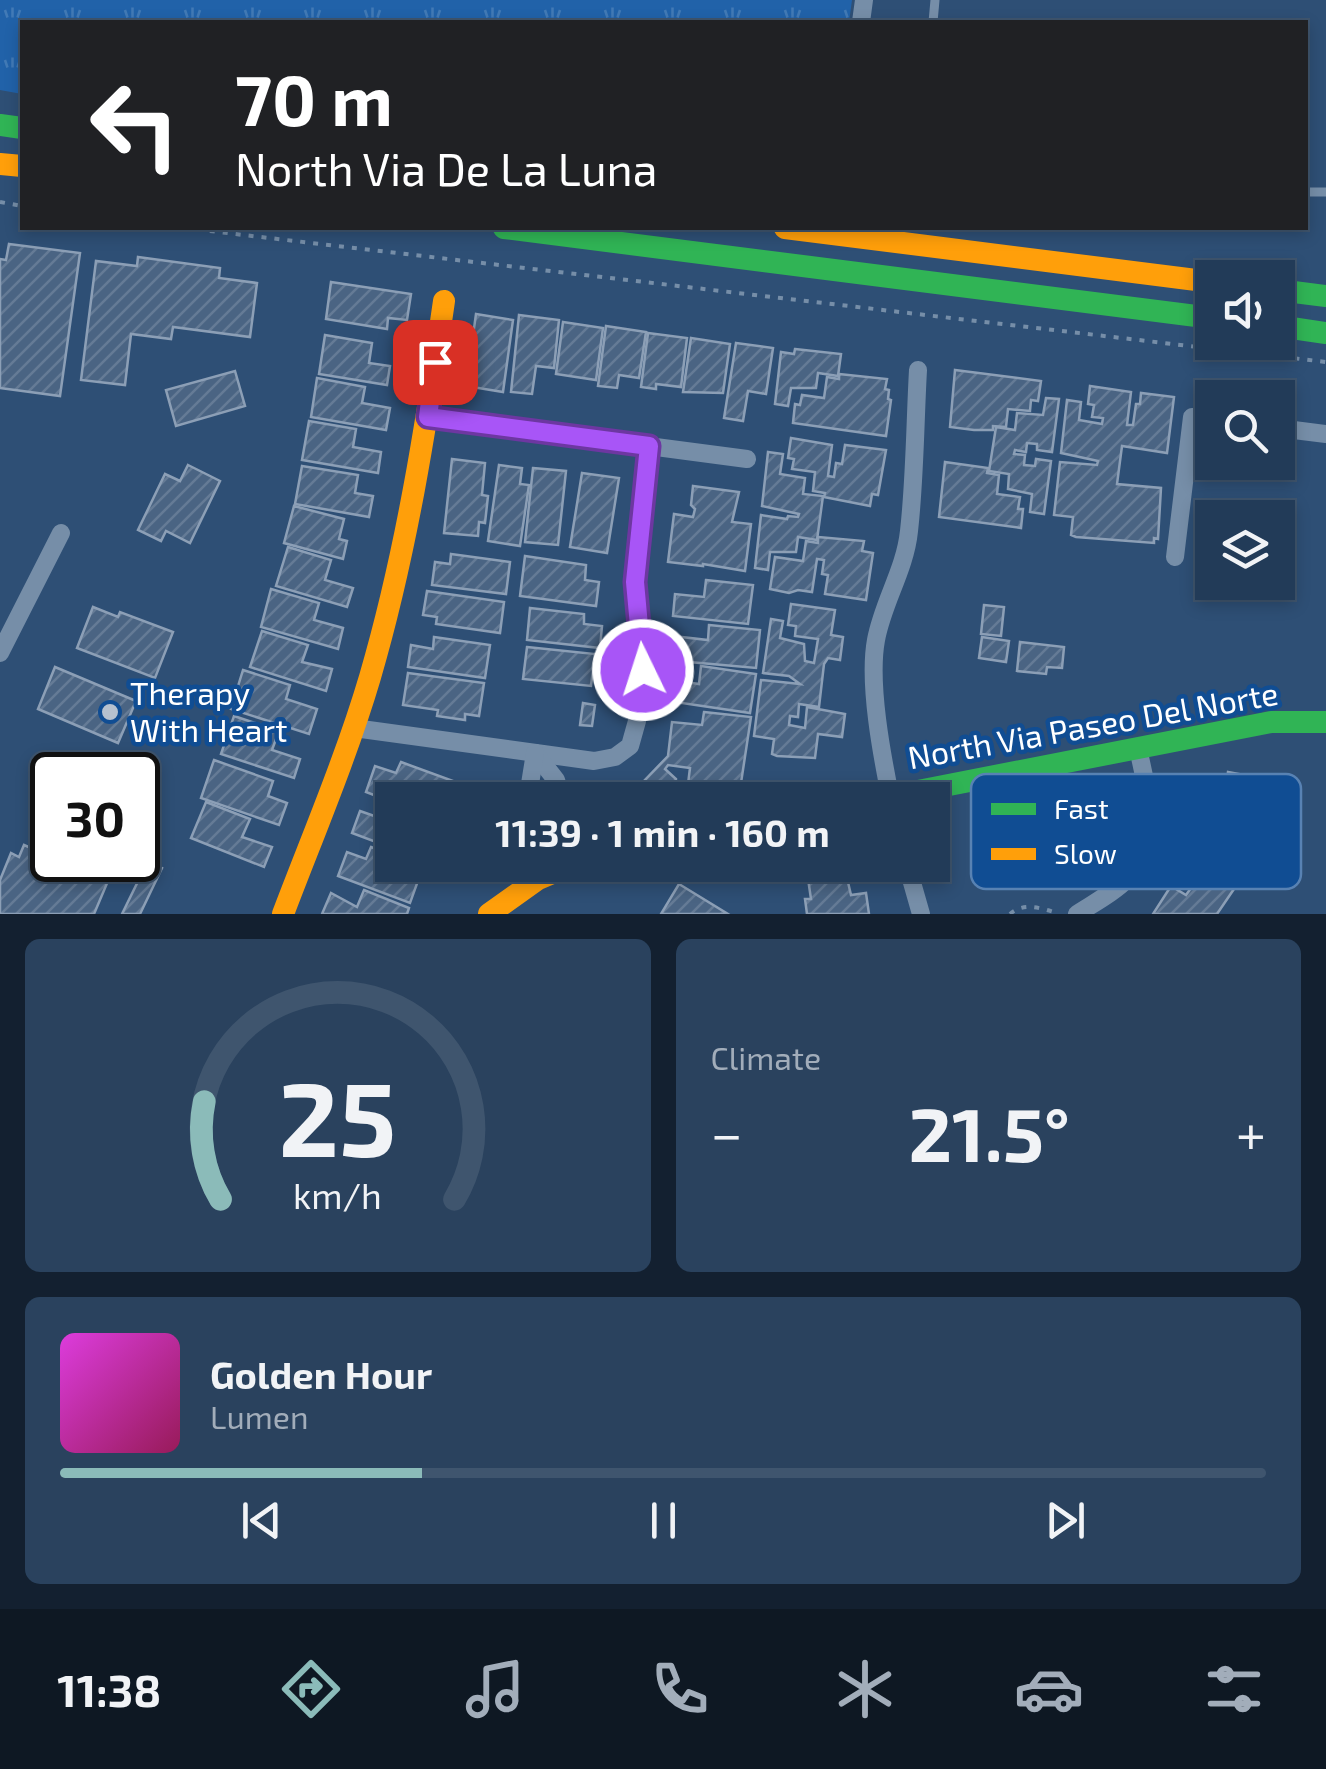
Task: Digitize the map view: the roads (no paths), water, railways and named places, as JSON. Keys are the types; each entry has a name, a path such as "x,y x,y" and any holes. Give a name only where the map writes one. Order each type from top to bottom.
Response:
{"main road":[{"path":"520,230 1195,316"},
{"path":"837,231 1195,280"},
{"path":"1295,292 1326,296"},
{"path":"283,914 354,728 394,587 428,417 444,301"},
{"path":"1295,328 1326,333"},
{"name":"North Via Paseo Del Norte","path":"1009,774 1271,722 1326,722"},
{"path":"489,914 535,882"}],"street":[{"path":"882,782 873,676 875,644 904,560 918,370"},
{"path":"428,417 748,459"},
{"path":"1175,556 1192,417 1195,417"},
{"path":"1295,430 1326,434"},
{"path":"354,728 594,761 614,757 630,746 638,720 643,670 635,582 649,446"},
{"path":"0,653 61,533"},
{"path":"1138,748 1144,774"},
{"path":"530,782 535,754"},
{"path":"535,754 557,782"},
{"path":"912,882 921,914"},
{"path":"1077,914 1114,889"}],"place":[{"name":"Therapy With Heart","path":"110,712"}]}
